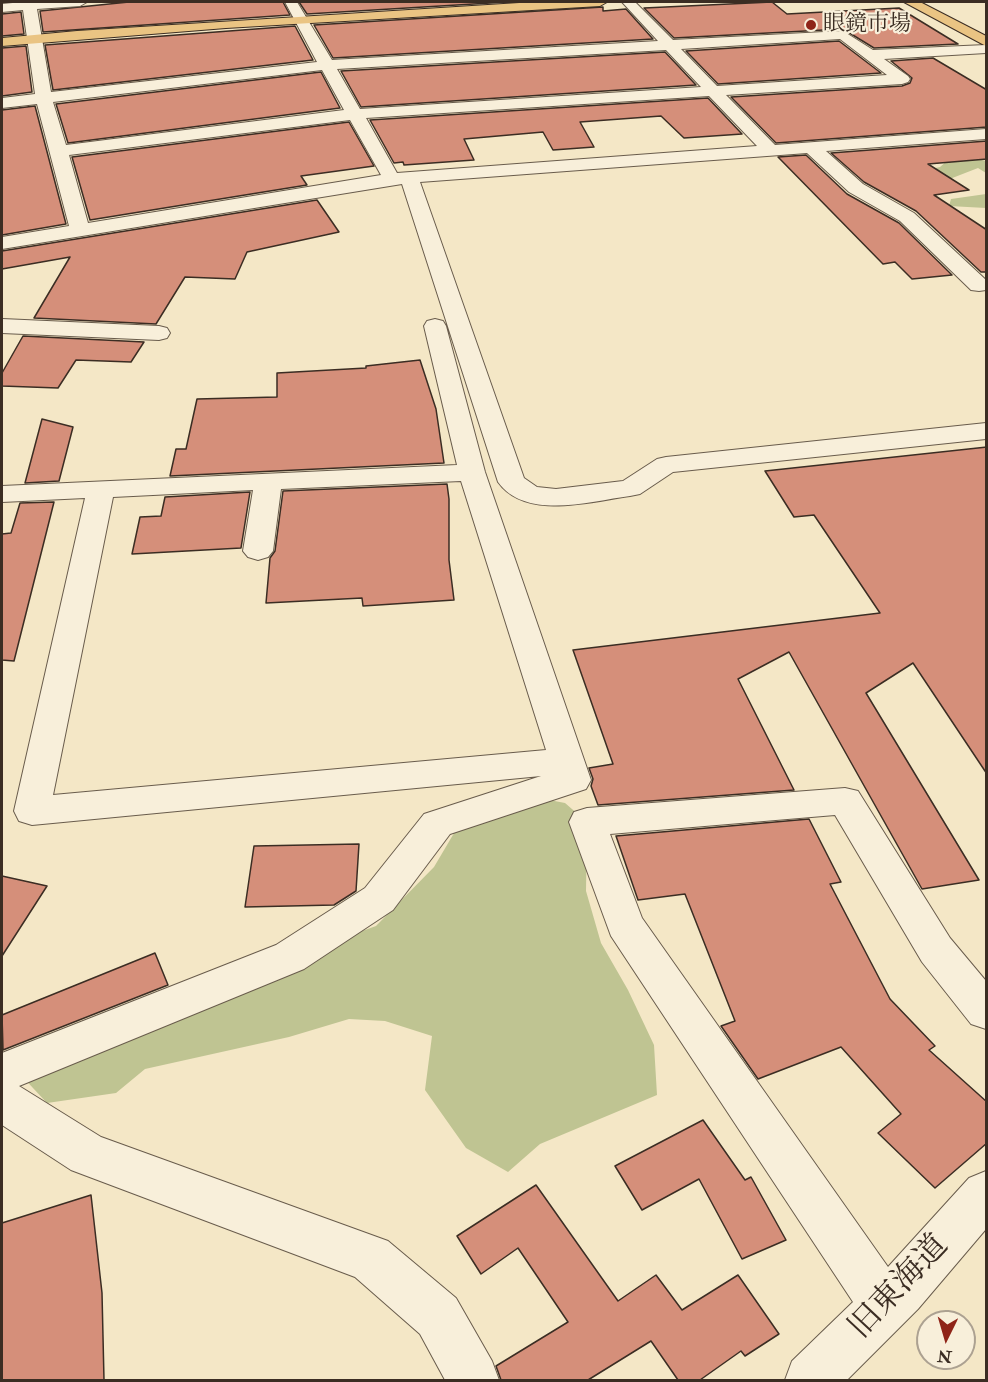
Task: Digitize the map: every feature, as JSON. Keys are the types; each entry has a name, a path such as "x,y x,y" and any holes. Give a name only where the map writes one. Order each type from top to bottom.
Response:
{"main road":[{"path":"2,42 302,18 600,2"},
{"path":"911,2 987,42"},
{"path":"936,2 987,28"}],"street":[{"path":"2,8 29,4 80,2"},
{"path":"291,2 355,114 400,178 512,482 530,495 556,497 630,488 666,465 987,431"},
{"path":"628,2 769,149"},
{"path":"29,4 44,98 80,229"},
{"path":"2,103 327,65 843,35 902,79 355,114 58,151"},
{"path":"870,56 987,49"},
{"path":"2,243 400,178 987,134"},
{"path":"811,147 856,188 908,217 979,285"},
{"path":"2,326 159,333"},
{"path":"435,326 472,472 587,822 625,925 885,1305"},
{"path":"2,494 472,472"},
{"path":"258,551 268,483"},
{"path":"101,490 32,811 570,770"},
{"path":"2,1073 290,957 379,899 437,824 570,770"},
{"path":"587,822 845,801 936,950 987,1011"},
{"path":"2,1100 87,1154 371,1258 438,1316 473,1380"},
{"name":"旧東海道","path":"811,1380 885,1305 987,1194"}],"green space":[{"path":"955,154 986,161 986,173 978,168 942,182 908,174 940,167"},
{"path":"986,194 986,208 949,206 951,199"},
{"path":"544,799 565,803 587,822 586,891 601,943 628,990 654,1045 657,1095 540,1144 508,1172 466,1148 425,1090 432,1036 385,1021 349,1019 289,1037 145,1069 116,1093 47,1103 19,1073 290,957 376,926 434,867 460,823"}],"building":[{"path":"129,2 283,2 290,15 43,32 40,11"},
{"path":"299,2 507,2 307,14"},
{"path":"772,2 787,14 899,8 958,44 874,48 843,29 674,38 644,8"},
{"path":"603,7 603,11 626,9 653,39 333,58 314,25"},
{"path":"21,12 24,34 2,36 2,14"},
{"path":"295,26 313,60 53,90 45,45"},
{"path":"839,41 881,73 718,84 686,51"},
{"path":"26,46 32,92 2,96 2,48"},
{"path":"665,52 696,85 361,107 341,71"},
{"path":"933,58 987,90 987,127 776,143 731,97 902,86 910,83 912,78 891,61"},
{"path":"321,72 340,108 68,143 56,104"},
{"path":"708,98 742,134 684,138 661,116 580,122 594,147 553,150 543,132 464,139 474,160 404,165 403,162 394,163 370,120"},
{"path":"35,106 66,224 2,235 2,110"},
{"path":"349,122 374,166 301,176 307,185 90,220 72,157"},
{"path":"987,141 987,159 928,164 969,190 934,195 987,230 987,272 981,272 916,211 864,182 831,153"},
{"path":"806,155 847,194 899,223 952,275 912,279 895,262 883,264 778,157"},
{"path":"317,200 339,232 247,252 235,279 185,277 156,324 34,318 70,257 2,269 2,251"},
{"path":"23,336 144,342 131,362 76,360 58,388 2,386 2,373"},
{"path":"420,360 436,409 444,463 170,476 176,449 186,449 197,399 277,397 277,373 366,368 366,366"},
{"path":"42,419 73,427 59,481 25,483"},
{"path":"987,447 987,774 913,663 866,693 979,880 922,889 789,652 738,679 794,790 598,805 591,786 593,779 589,768 613,764 573,650 880,613 814,515 794,517 765,471"},
{"path":"447,484 449,560 454,600 363,606 362,598 266,603 270,558 275,551 283,491"},
{"path":"250,492 241,548 132,554 140,517 161,516 165,497"},
{"path":"54,502 14,661 2,660 2,534 11,533 20,503"},
{"path":"809,819 841,882 830,884 890,999 935,1046 929,1050 987,1102 987,1143 935,1188 878,1133 901,1114 841,1047 758,1079 721,1026 735,1021 685,894 638,900 616,836"},
{"path":"359,844 356,891 334,905 245,907 254,846"},
{"path":"2,876 47,886 2,956"},
{"path":"155,953 168,985 3,1050 2,1015"},
{"path":"703,1120 745,1180 751,1177 786,1240 742,1259 699,1179 642,1210 615,1166"},
{"path":"536,1185 618,1301 656,1275 682,1310 738,1275 779,1334 745,1356 741,1351 700,1380 678,1380 651,1341 588,1380 501,1380 496,1366 568,1322 518,1248 481,1274 457,1236"},
{"path":"91,1195 102,1293 104,1380 2,1380 2,1223"}],"place":[{"name":"眼鏡市場","path":"811,25"}]}
